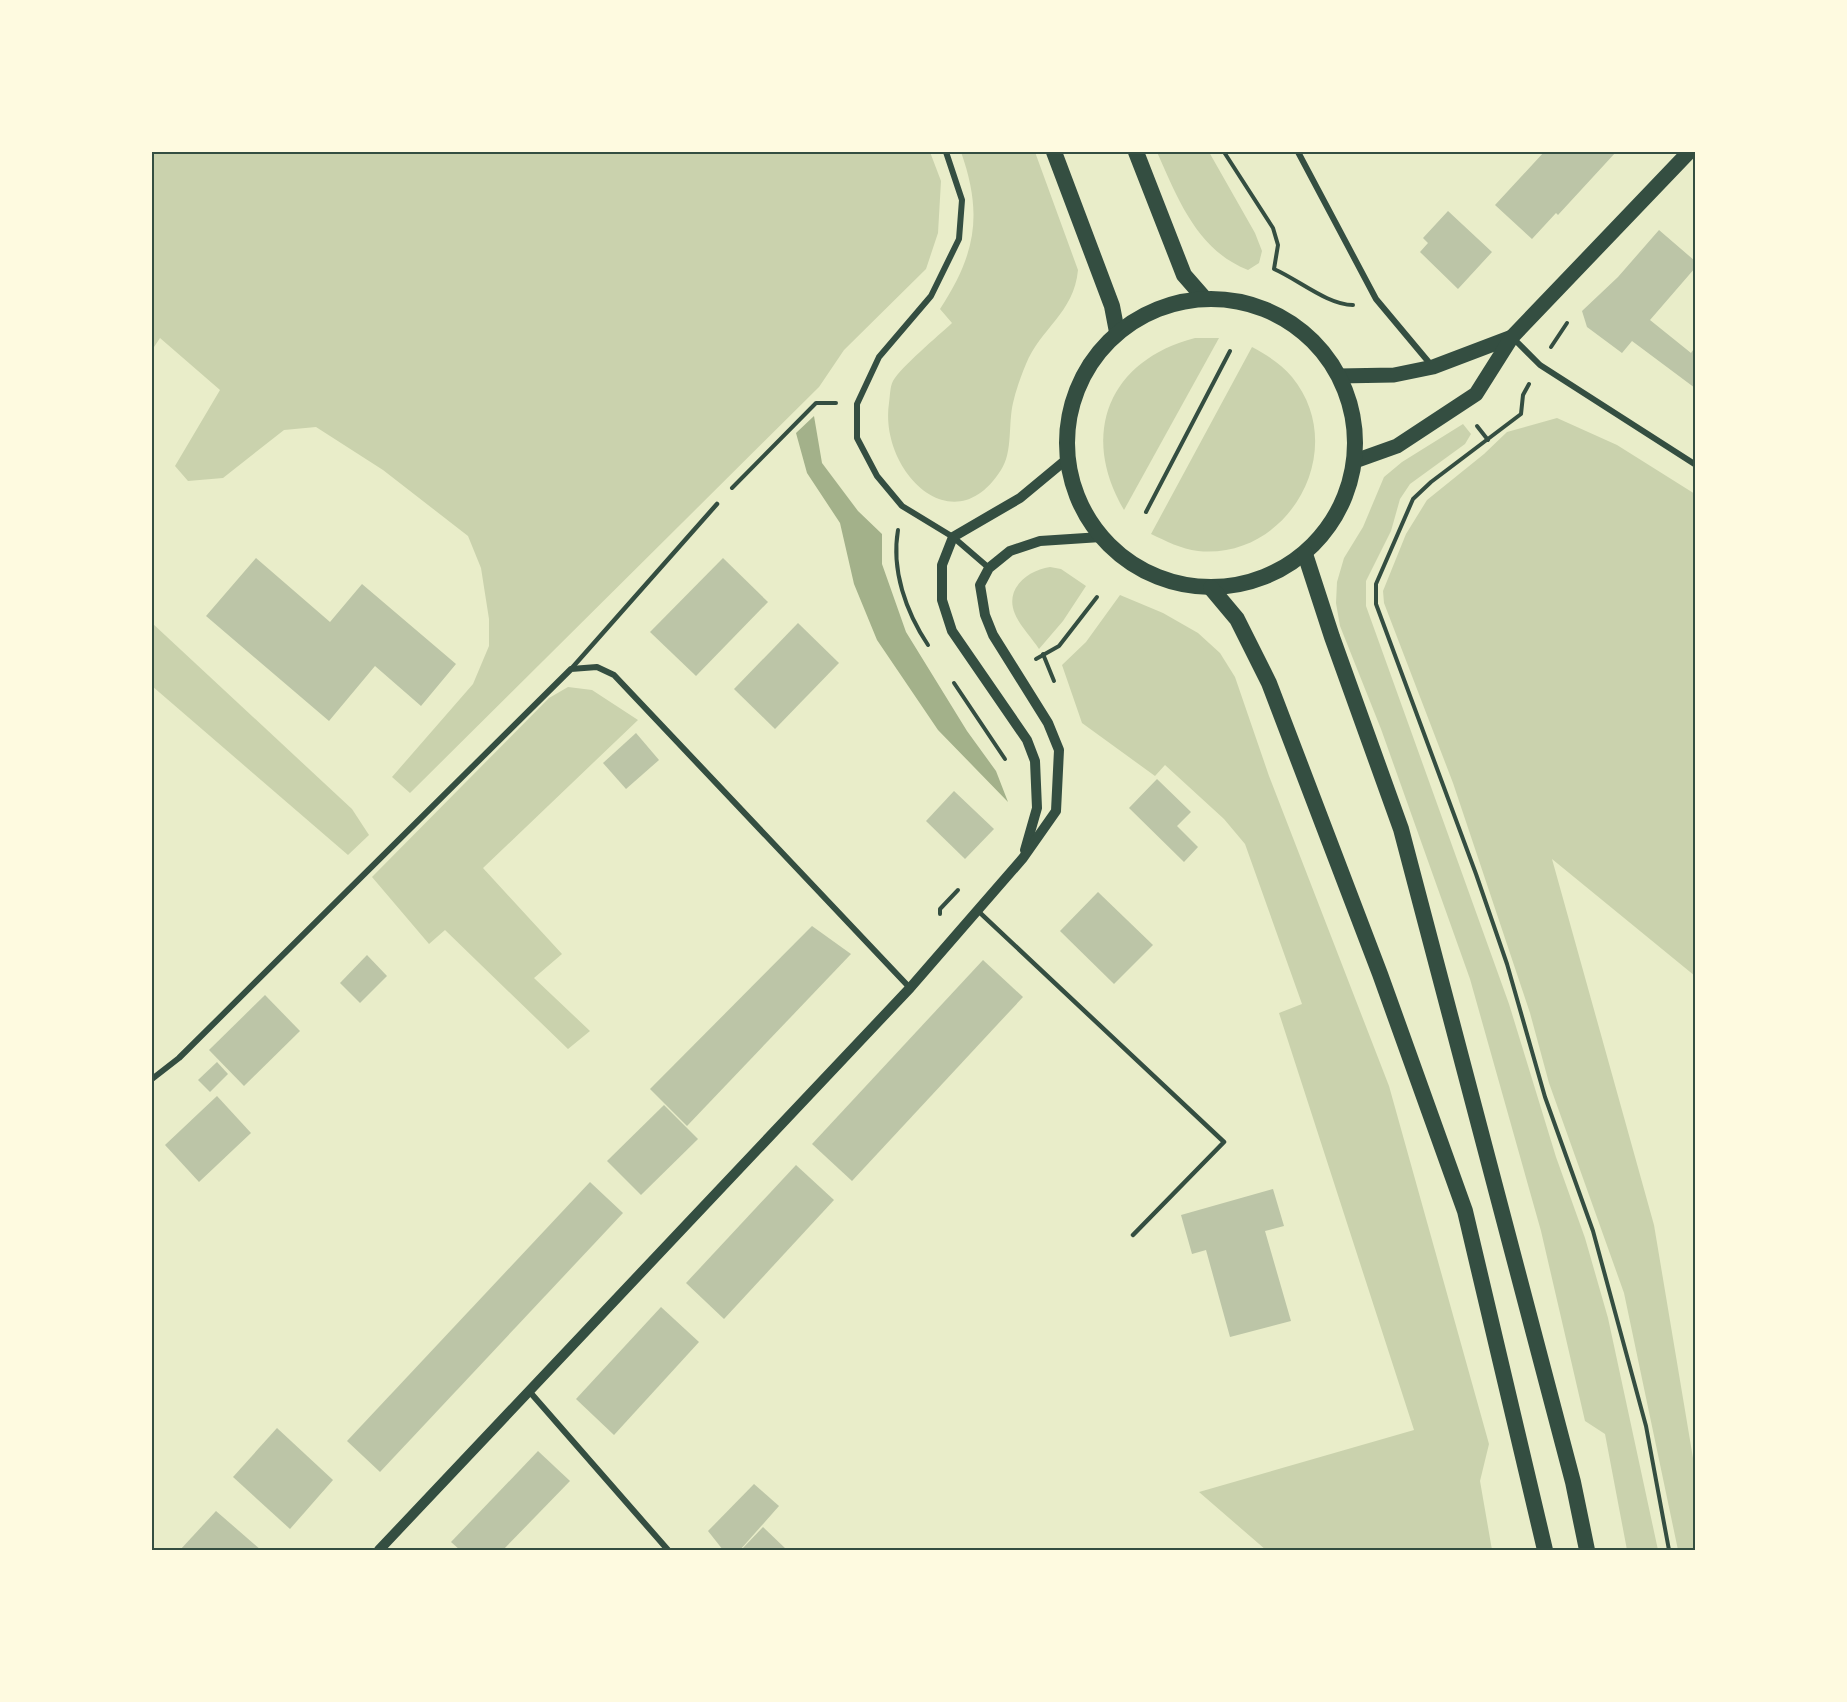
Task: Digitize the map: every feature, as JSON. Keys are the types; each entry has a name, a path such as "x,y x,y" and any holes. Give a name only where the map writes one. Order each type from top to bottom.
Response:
{"highway":[{"path":"1054,152 1112,306 1117,332"},
{"path":"1136,152 1184,275 1205,299"},
{"path":"1205,299 1238,301 1269,311 1288,321 1321,349 1339,376 1353,417 1355,461 1346,495 1329,527 1305,554 1277,573 1245,584 1211,588 1170,582 1132,564 1101,537 1078,501 1067,459 1068,422 1078,386 1097,354 1117,332 1162,307 1205,299"},
{"path":"1305,554 1332,637 1401,829 1573,1482 1587,1551"},
{"path":"1211,588 1238,619 1269,683 1380,974 1465,1211 1545,1551"}],"main road":[{"path":"1355,461 1397,446 1476,394 1512,337 1689,152"},
{"path":"1339,376 1394,375 1433,367 1512,337"}],"street":[{"path":"946,152 962,200 959,239 931,296 879,357 857,404 857,438 877,476 902,506 953,537 989,568"},
{"path":"1298,152 1376,299 1433,367"},
{"path":"1512,337 1540,365 1695,465"},
{"path":"1023,858 1037,808 1035,761 1026,740 952,631 942,600 942,565 953,537 1020,498 1067,459"},
{"path":"379,1551 910,988 1023,858 1056,811 1059,750 1048,723 999,645 985,615 980,585 989,568 1010,551 1040,541 1101,537"},
{"path":"152,1079 178,1058 571,669 597,667 614,675 910,988"},
{"path":"529,1391 668,1551"}],"lane":[{"path":"571,669 717,504"},
{"path":"977,910 1224,1142 1133,1235"}],"path":[{"path":"1224,152 1273,228 1278,245 1275,269 1340,305 1354,305 1376,299"},
{"path":"1146,512 1230,351"},
{"path":"1540,365 1523,394 1521,414 1431,482 1413,499 1376,584 1376,604 1496,930 1545,1097 1593,1231 1644,1416 1669,1551"},
{"path":"717,504 816,403 857,404"},
{"path":"902,506 894,550 899,584 923,636 935,654"},
{"path":"1043,654 1059,646 1097,597"},
{"path":"953,682 1008,762"},
{"path":"944,949 940,909 965,884"}],"shaded area":[{"path":"152,152 930,152 941,181 938,233 926,269 844,350 819,387 410,793 392,777 473,684 489,646 489,619 481,568 468,536 383,470 316,427 284,430 223,478 188,481 175,466 220,390 160,338 152,350"},
{"path":"961,152 1035,152 1078,270 1070,298 1039,341 1022,373 1013,403 1005,463 982,492 962,501 942,500 923,490 907,474 896,452 889,428 889,403 893,381 911,360 952,323 940,309 962,270 968,252 974,214 968,174"},
{"path":"1157,152 1209,152 1255,233 1262,251 1259,263 1248,270 1215,250 1202,236 1182,205"},
{"path":"1195,338 1219,338 1124,510 1111,482 1104,454 1104,428 1110,404 1123,382 1141,363 1165,349"},
{"path":"1252,347 1288,372 1309,406 1315,436 1312,466 1301,494 1283,519 1259,538 1231,549 1192,550 1151,534"},
{"path":"814,416 822,463 858,511 882,534 882,564 906,632 967,731 996,771 1008,802 938,730 877,640 854,584 840,523 807,473 796,433"},
{"path":"1557,418 1617,445 1695,494 1695,976 1552,859 1654,1225 1695,1470 1695,1550 1678,1550 1624,1293 1549,1083 1530,1013 1453,783 1384,603 1383,591 1406,534 1427,500 1484,454 1507,432"},
{"path":"1463,424 1471,434 1465,444 1410,484 1400,499 1391,531 1366,581 1366,606 1509,1004 1556,1157 1585,1238 1608,1318 1658,1550 1627,1550 1605,1434 1585,1421 1541,1231 1470,979 1381,729 1340,626 1336,603 1337,582 1344,558 1363,527 1384,477 1402,462"},
{"path":"1050,567 1061,569 1086,586 1063,621 1039,649 1015,614 1012,605 1013,597 1015,589 1026,577"},
{"path":"1120,595 1163,613 1198,633 1220,653 1235,677 1269,776 1389,1086 1489,1444 1480,1481 1492,1550 1266,1550 1199,1492 1414,1430 1279,1013 1302,1004 1245,844 1224,819 1165,765 1155,776 1082,723 1062,665 1086,642"},
{"path":"152,623 352,809 369,835 348,855 152,686"},
{"path":"568,687 592,690 638,720 483,868 562,954 534,978 590,1031 568,1049 445,930 429,944 372,877 549,698"}],"building":[{"path":"1544,152 1616,152 1558,215 1556,213 1532,239 1495,205"},
{"path":"1448,211 1492,252 1458,289 1420,252 1428,243 1423,238"},
{"path":"1659,230 1695,261 1695,268 1650,320 1691,353 1695,347 1695,388 1632,341 1622,353 1587,327 1582,311 1618,277"},
{"path":"256,558 330,622 362,584 456,664 421,706 375,666 329,721 206,616"},
{"path":"723,558 768,602 696,676 650,632"},
{"path":"798,623 839,663 775,729 734,689"},
{"path":"636,733 659,760 626,789 603,763"},
{"path":"1157,779 1191,812 1177,826 1198,847 1184,862 1129,808"},
{"path":"954,791 994,829 965,859 926,821"},
{"path":"1098,892 1153,945 1114,984 1060,931"},
{"path":"812,926 851,954 687,1126 650,1089"},
{"path":"367,955 387,976 360,1003 340,983"},
{"path":"983,960 1023,997 852,1181 812,1144"},
{"path":"265,995 300,1031 244,1086 209,1050"},
{"path":"217,1062 228,1074 210,1092 198,1080"},
{"path":"217,1096 251,1133 199,1182 165,1145"},
{"path":"664,1105 698,1139 641,1195 607,1161"},
{"path":"796,1165 834,1200 724,1319 686,1283"},
{"path":"590,1182 623,1213 380,1472 347,1441"},
{"path":"1273,1189 1284,1226 1265,1231 1291,1321 1230,1337 1206,1250 1192,1254 1181,1215"},
{"path":"661,1307 699,1342 614,1435 576,1399"},
{"path":"277,1428 333,1480 290,1529 233,1477"},
{"path":"538,1451 570,1481 503,1550 460,1550 451,1542"},
{"path":"754,1484 779,1506 740,1550 723,1550 708,1531"},
{"path":"216,1511 261,1550 180,1550"},
{"path":"763,1527 787,1550 741,1550"}]}
